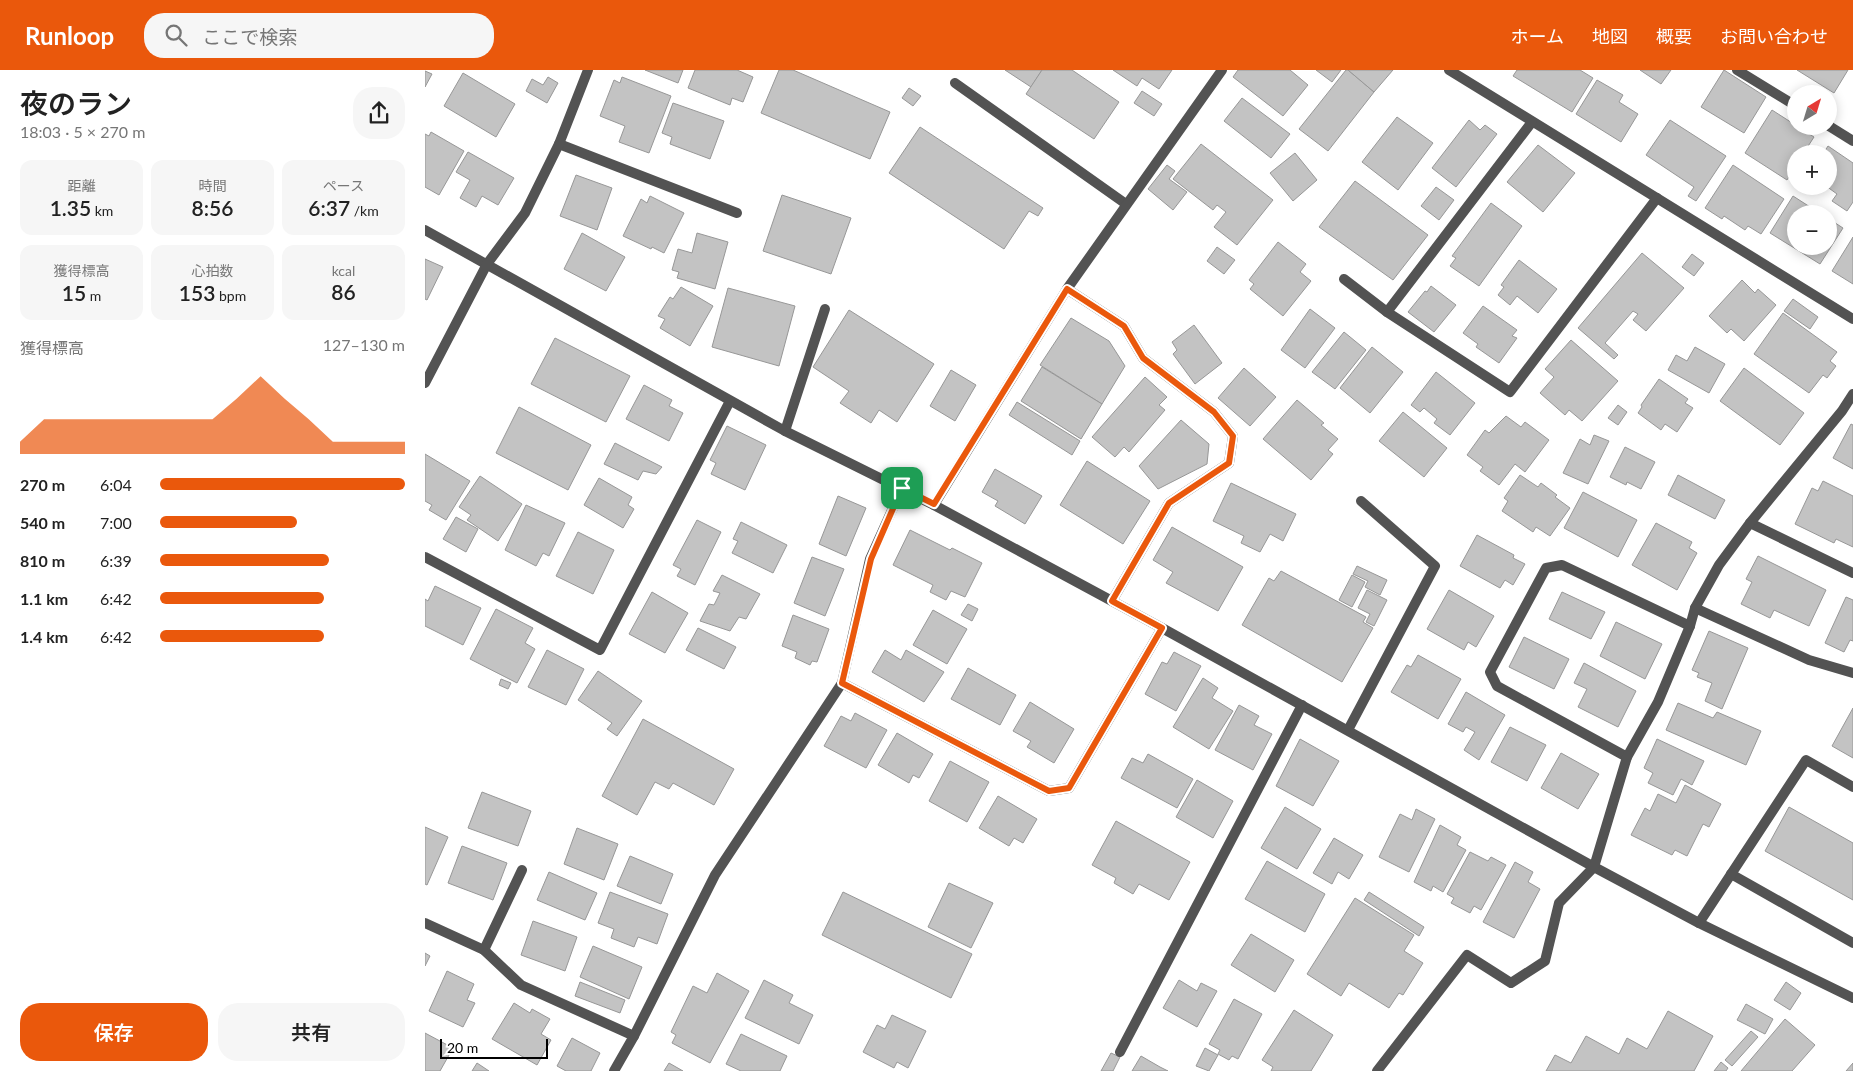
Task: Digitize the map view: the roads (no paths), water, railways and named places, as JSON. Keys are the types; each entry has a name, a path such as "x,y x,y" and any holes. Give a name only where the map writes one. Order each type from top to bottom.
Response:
{"street":[{"path":"425,383 487,264 525,213 559,144 588,70"},
{"path":"934,504 1067,289 1222,70"},
{"path":"1449,70 1853,319"},
{"path":"1464,79 1471,70"},
{"path":"1737,70 1787,101"},
{"path":"955,83 1126,204"},
{"path":"1387,312 1532,122"},
{"path":"1837,131 1853,141"},
{"path":"559,144 737,213"},
{"path":"1344,279 1387,312 1510,392 1657,198"},
{"path":"425,230 730,401 934,504 1699,924 1853,998"},
{"path":"1067,289 1124,326 1143,358 1214,412 1233,436 1229,463 1169,503 1112,601"},
{"path":"785,430 825,309"},
{"path":"1377,1071 1467,955 1511,983 1545,961 1559,903 1594,867 1627,757 1658,702 1690,626 1695,608 1719,565 1750,523 1842,411 1853,394"},
{"path":"425,557 600,650 730,401"},
{"path":"614,1071 634,1036 715,875 842,683 871,559 902,488"},
{"path":"1348,730 1435,566 1361,501"},
{"path":"1750,523 1853,573"},
{"path":"1627,757 1497,686 1490,672 1546,568 1562,566 1690,626"},
{"path":"1695,608 1809,660 1853,673"},
{"path":"842,683 1049,791 1069,788 1162,628"},
{"path":"1120,1052 1302,705"},
{"path":"1699,924 1806,760 1853,787"},
{"path":"484,950 522,870"},
{"path":"1731,874 1853,943"},
{"path":"425,923 484,950 521,985 634,1036"}]}
